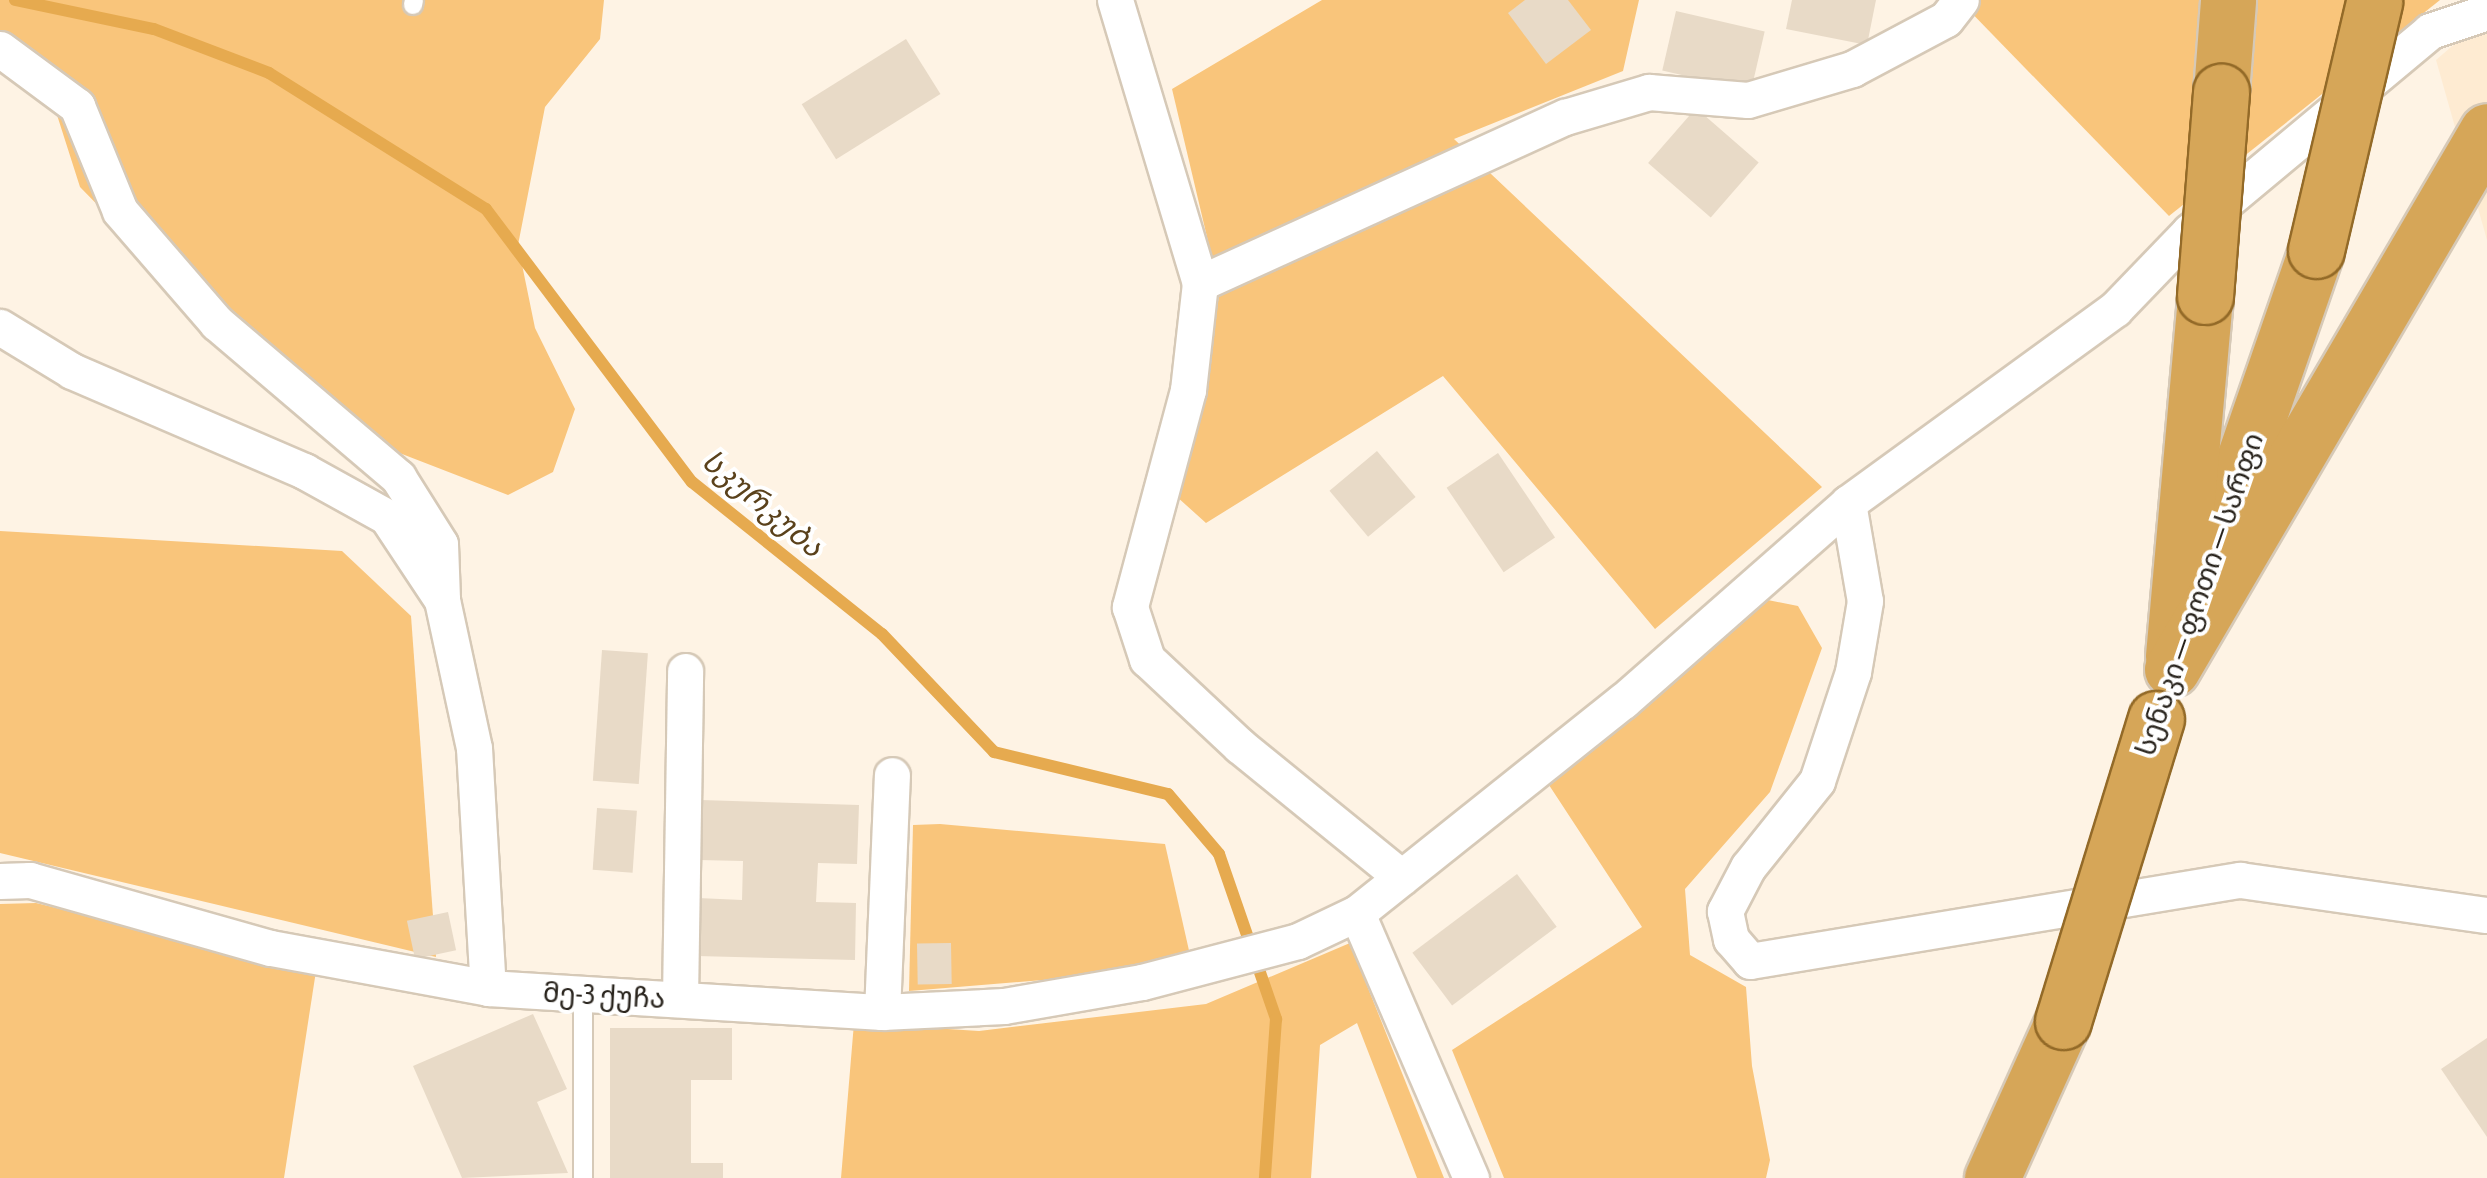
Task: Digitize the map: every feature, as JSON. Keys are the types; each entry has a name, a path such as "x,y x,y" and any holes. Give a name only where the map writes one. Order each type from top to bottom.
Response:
{"highway":[{"path":"2172,668 2228,0"},
{"name":"სენაკი — ფოთი — სარფი","path":"1992,1178 2063,1020 2172,668 2316,250 2374,1"},
{"path":"2172,668 2487,131"}],"street":[{"path":"1115,0 1200,283 1188,390 1130,607 1147,658 1240,746 1401,876"},
{"path":"1200,283 1565,117 1650,92 1748,100 1852,69 1946,19 1962,0"},
{"name":"მე-3 ქუჩა","path":"0,881 30,880 271,948 488,988 882,1012 1004,1006 1216,966 1298,941 1357,913 1623,701 1848,503 2114,309 2189,232 2430,31 2487,12"},
{"path":"0,50 15,54 77,106 120,211 217,323 398,477 440,544 442,600 474,748 488,988"},
{"path":"0,327 72,371 304,470 387,518 442,600"},
{"path":"1848,503 1865,601 1853,672 1817,782 1748,867 1725,911 1731,938 1750,960 2240,880 2487,914"},
{"path":"680,1000 684,671"},
{"path":"882,1012 892,776"},
{"path":"1357,913 1471,1178"}],"lane":[{"path":"583,1178 584,994"}],"shaded area":[{"path":"0,0 604,0 600,39 545,107 518,245 535,328 575,409 553,472 508,495 371,442 249,360 80,187 42,68 0,52"},
{"path":"1322,0 1639,0 1623,71 1454,139 1822,487 1655,629 1443,376 1206,523 1176,496 1220,292 1172,89"},
{"path":"1959,0 2440,0 2169,216"},
{"path":"2487,16 2487,240 2436,60"},
{"path":"0,531 342,551 411,616 436,957 0,853"},
{"path":"1763,599 1798,606 1822,648 1770,792 1685,889 1690,955 1746,987 1752,1066 1770,1160 1766,1178 1504,1178 1452,1050 1642,927 1549,785"},
{"path":"940,824 1165,844 1190,955 1055,979 909,991 913,825"},
{"path":"36,903 316,971 284,1178 0,1178 0,904"},
{"path":"1350,943 1444,1178 1417,1178 1357,1023 1320,1045 1311,1178 841,1178 854,1023 979,1031 1206,1004"}],"building":[{"path":"1525,0 1568,0 1591,30 1546,64 1508,13"},
{"path":"1792,0 1876,0 1867,45 1786,29"},
{"path":"1676,11 1765,31 1751,91 1662,70"},
{"path":"906,39 940,94 836,159 802,104"},
{"path":"1696,108 1759,162 1711,218 1648,163"},
{"path":"1377,451 1416,497 1368,537 1330,491"},
{"path":"1498,453 1555,538 1504,572 1447,488"},
{"path":"602,650 648,653 639,784 593,781"},
{"path":"701,800 859,805 857,864 818,863 816,902 856,903 855,960 697,956 698,898 742,900 743,861 699,860"},
{"path":"597,808 637,811 633,873 593,870"},
{"path":"1517,874 1557,927 1452,1006 1412,953"},
{"path":"448,912 456,950 415,959 407,921"},
{"path":"951,943 952,984 918,985 917,944"},
{"path":"533,1014 567,1089 537,1102 568,1173 462,1178 413,1066"},
{"path":"610,1028 732,1028 732,1080 691,1080 691,1163 723,1163 723,1178 610,1178"},
{"path":"2487,1038 2487,1137 2441,1069"}],"waterway":[{"name":"სკურკუბა","path":"15,0 154,29 269,73 486,209 692,482 882,634 994,752 1168,794 1219,854 1276,1019 1265,1178"}]}
